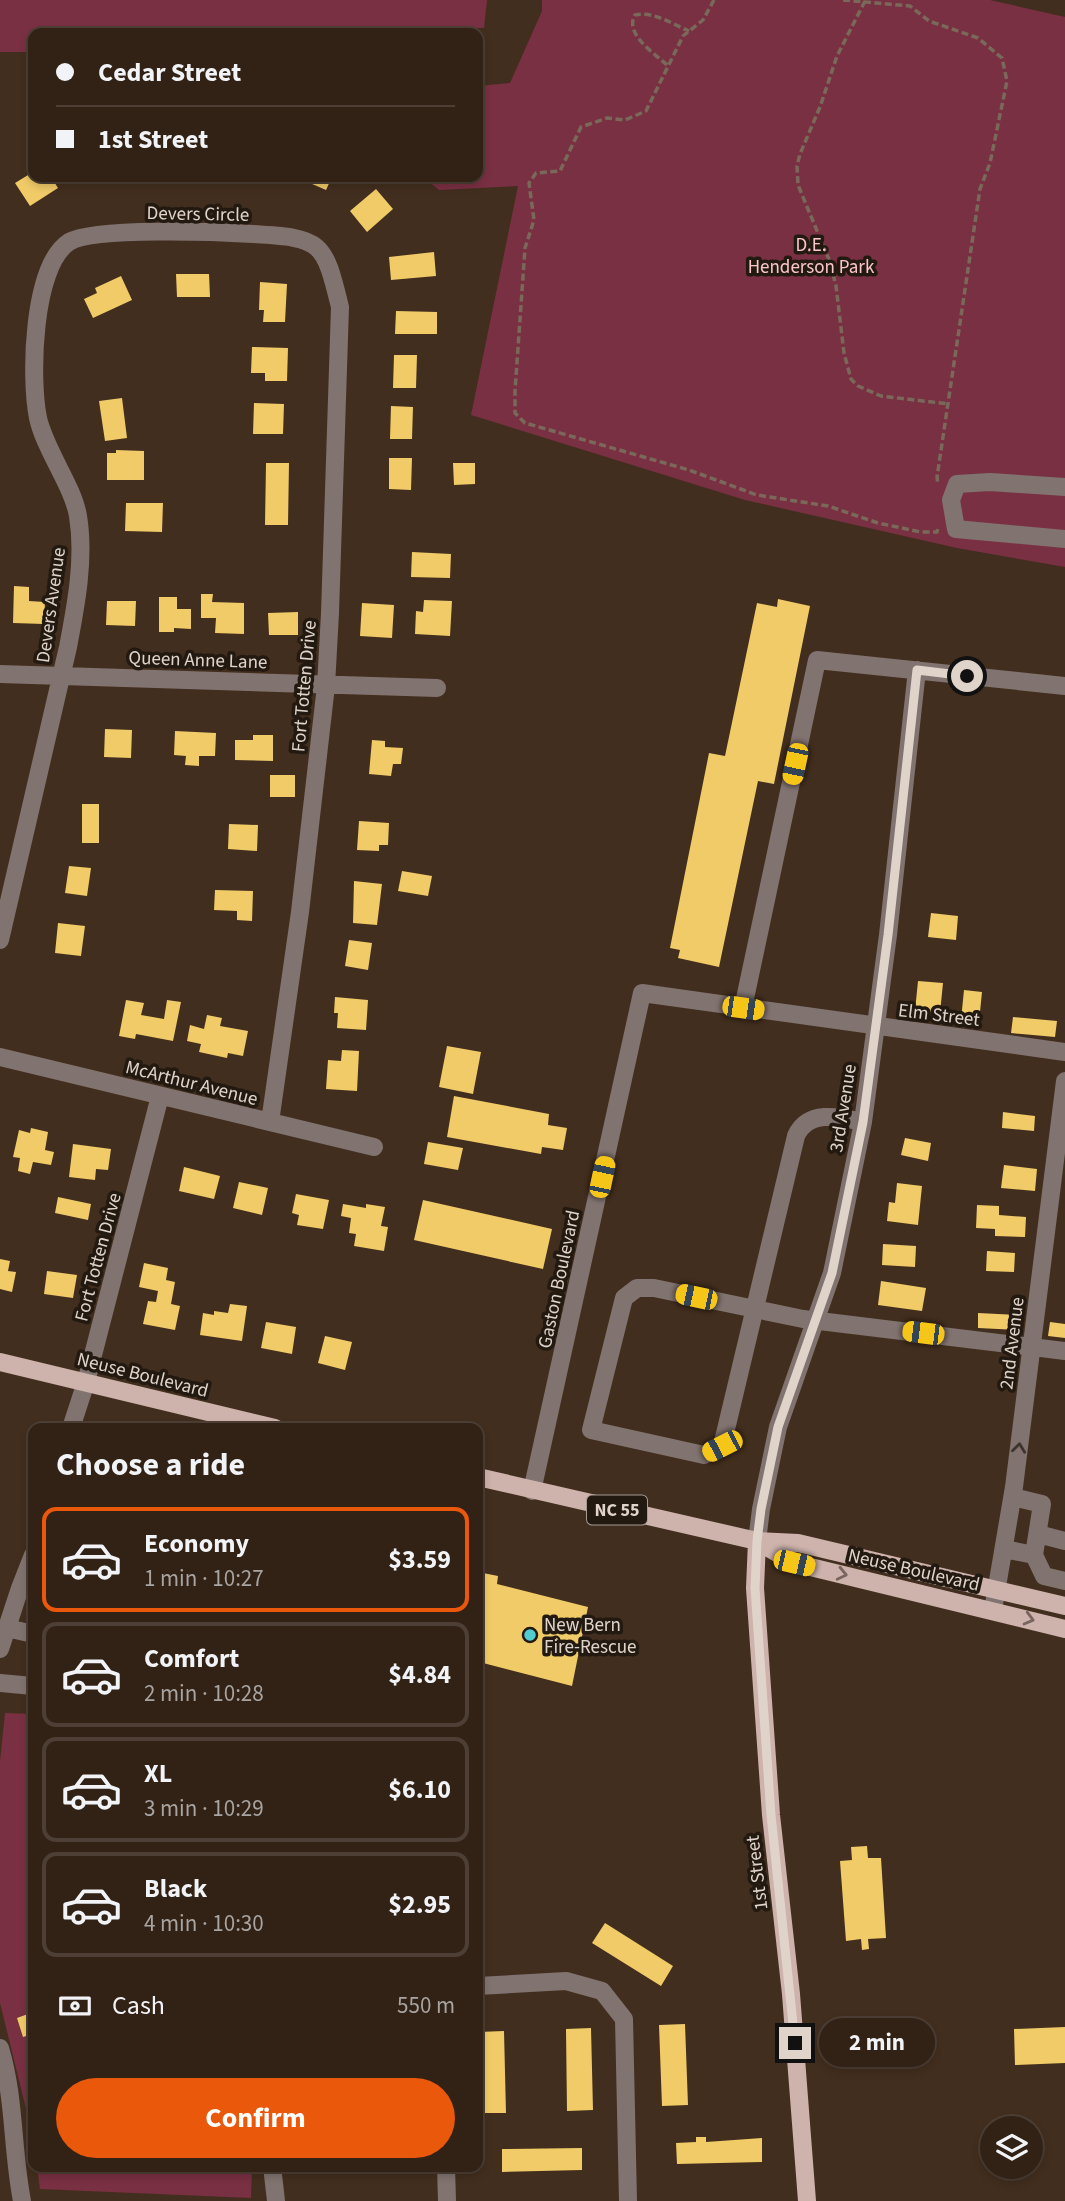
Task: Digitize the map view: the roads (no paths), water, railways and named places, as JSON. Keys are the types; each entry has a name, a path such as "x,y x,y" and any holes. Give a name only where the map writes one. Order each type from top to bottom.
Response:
{"main road":[{"name":"Neuse Boulevard","path":"0,1362 253,1423"},
{"name":"Neuse Boulevard","path":"483,1478 757,1541 798,1543 998,1588 1065,1606"},
{"name":"Neuse Boulevard","path":"757,1541 794,1563 1065,1629"},
{"name":"1st Street","path":"757,1541 755,1588 771,1815 791,1994 807,2201"}],"street":[{"name":"Devers Circle","path":"67,243 101,234 219,232 302,240 313,243 324,254"},
{"name":"Devers Avenue","path":"0,940 75,610 81,538 77,512 38,419 35,386 40,292 48,268 67,243"},
{"name":"Fort Totten Drive","path":"270,1122 300,912 326,686 340,307 332,272 324,254"},
{"path":"1065,487 990,482 957,484 951,500 956,529 1065,539"},
{"path":"743,1008 817,660 1065,686"},
{"name":"3rd Avenue","path":"757,1541 778,1427 832,1273 863,1122 917,670"},
{"name":"Queen Anne Lane","path":"0,674 436,688"},
{"name":"Elm Street","path":"642,993 1065,1052"},
{"name":"Gaston Boulevard","path":"532,1491 642,993"},
{"name":"McArthur Avenue","path":"0,1057 374,1147"},
{"name":"2nd Avenue","path":"993,1610 1013,1497 1065,1082"},
{"name":"Fort Totten Drive","path":"73,1423 86,1382 160,1096"},
{"path":"863,1122 819,1116 800,1126 754,1308 722,1446 704,1455 591,1430 624,1298 637,1288 654,1288 754,1308 803,1319 1065,1351"},
{"path":"1013,1497 1042,1504 1034,1555 1044,1576 1038,1599"},
{"path":"1038,1534 1065,1541"},
{"path":"1004,1549 1034,1555"},
{"path":"2,1640 28,1569"},
{"path":"1044,1576 1063,1578"},
{"path":"2,1640 28,1635"},
{"path":"0,1683 28,1686"},
{"path":"483,1986 566,1981 602,1991 624,2019 628,2201"},
{"path":"0,2048 14,2124 16,2170 22,2201"},
{"path":"273,2172 276,2201"},
{"path":"446,2172 447,2201"}],"place":[{"name":"New Bern Fire-Rescue","path":"530,1635"}],"park label":[{"name":"D.E. Henderson Park","path":"811,255"}]}
